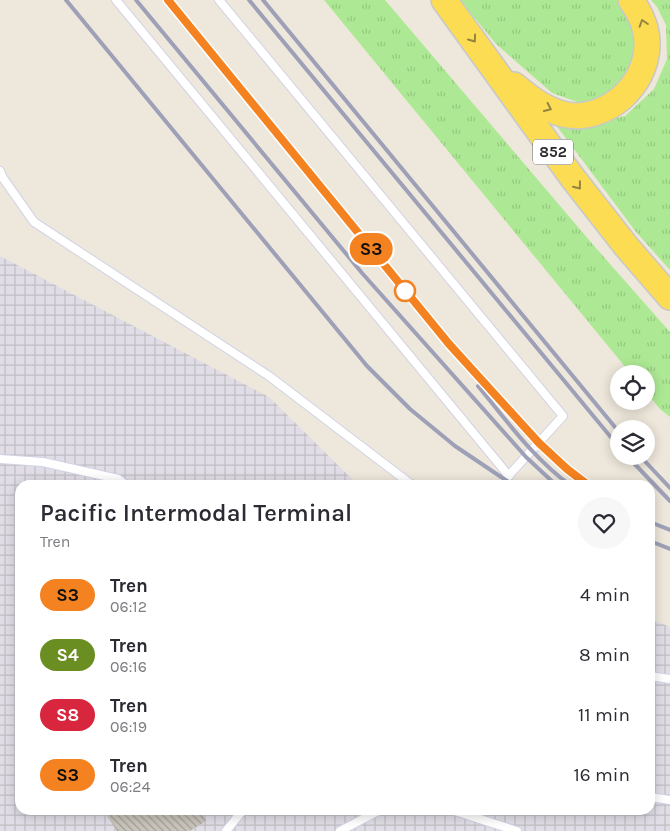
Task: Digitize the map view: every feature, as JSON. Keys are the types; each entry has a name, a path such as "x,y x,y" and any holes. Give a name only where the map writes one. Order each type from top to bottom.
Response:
{"main road":[{"name":"852","path":"444,0 572,178 626,246 670,297"},
{"path":"495,69 532,100 560,113 582,115 599,112 609,107 631,88 645,62 648,44 646,31 641,14 631,0"}],"lane":[{"path":"116,0 509,476"},
{"path":"219,0 563,416 505,480"},
{"path":"0,170 3,178 34,222 269,376 405,480"},
{"path":"0,459 43,462 119,480"},
{"path":"655,677 670,679"},
{"path":"655,798 670,800"},
{"path":"226,831 239,815"},
{"path":"340,831 370,815"},
{"path":"467,815 517,831"}],"shaded area":[{"path":"0,256 269,397 353,480 15,480 15,815 655,815 655,621 670,627 670,831 0,831"}],"green space":[{"path":"324,0 385,0 595,247 670,332 670,417 655,403 655,365 624,365"},
{"path":"460,0 624,0 641,54 626,80 608,96 583,104 552,93 496,44"},
{"path":"651,0 670,0 670,270 636,232 550,117 584,125 625,116 654,89 667,59 666,25 657,7"}],"building":[{"path":"106,815 203,815 206,821 190,831 117,831"}],"railway":[{"path":"66,0 367,366 410,409 455,446 506,480"},
{"path":"136,0 362,273 526,457 551,480"},
{"path":"168,0 449,344 539,443 581,480"},
{"path":"249,0 610,436"},
{"path":"263,0 610,421"},
{"path":"478,386 532,451 564,480"},
{"path":"636,465 650,480"},
{"path":"648,465 670,488"},
{"path":"655,485 670,501"},
{"path":"655,524 670,530"},
{"path":"655,543 670,549"}],"train":[{"name":"S3","path":"168,0 449,344 539,443 581,480"}]}
